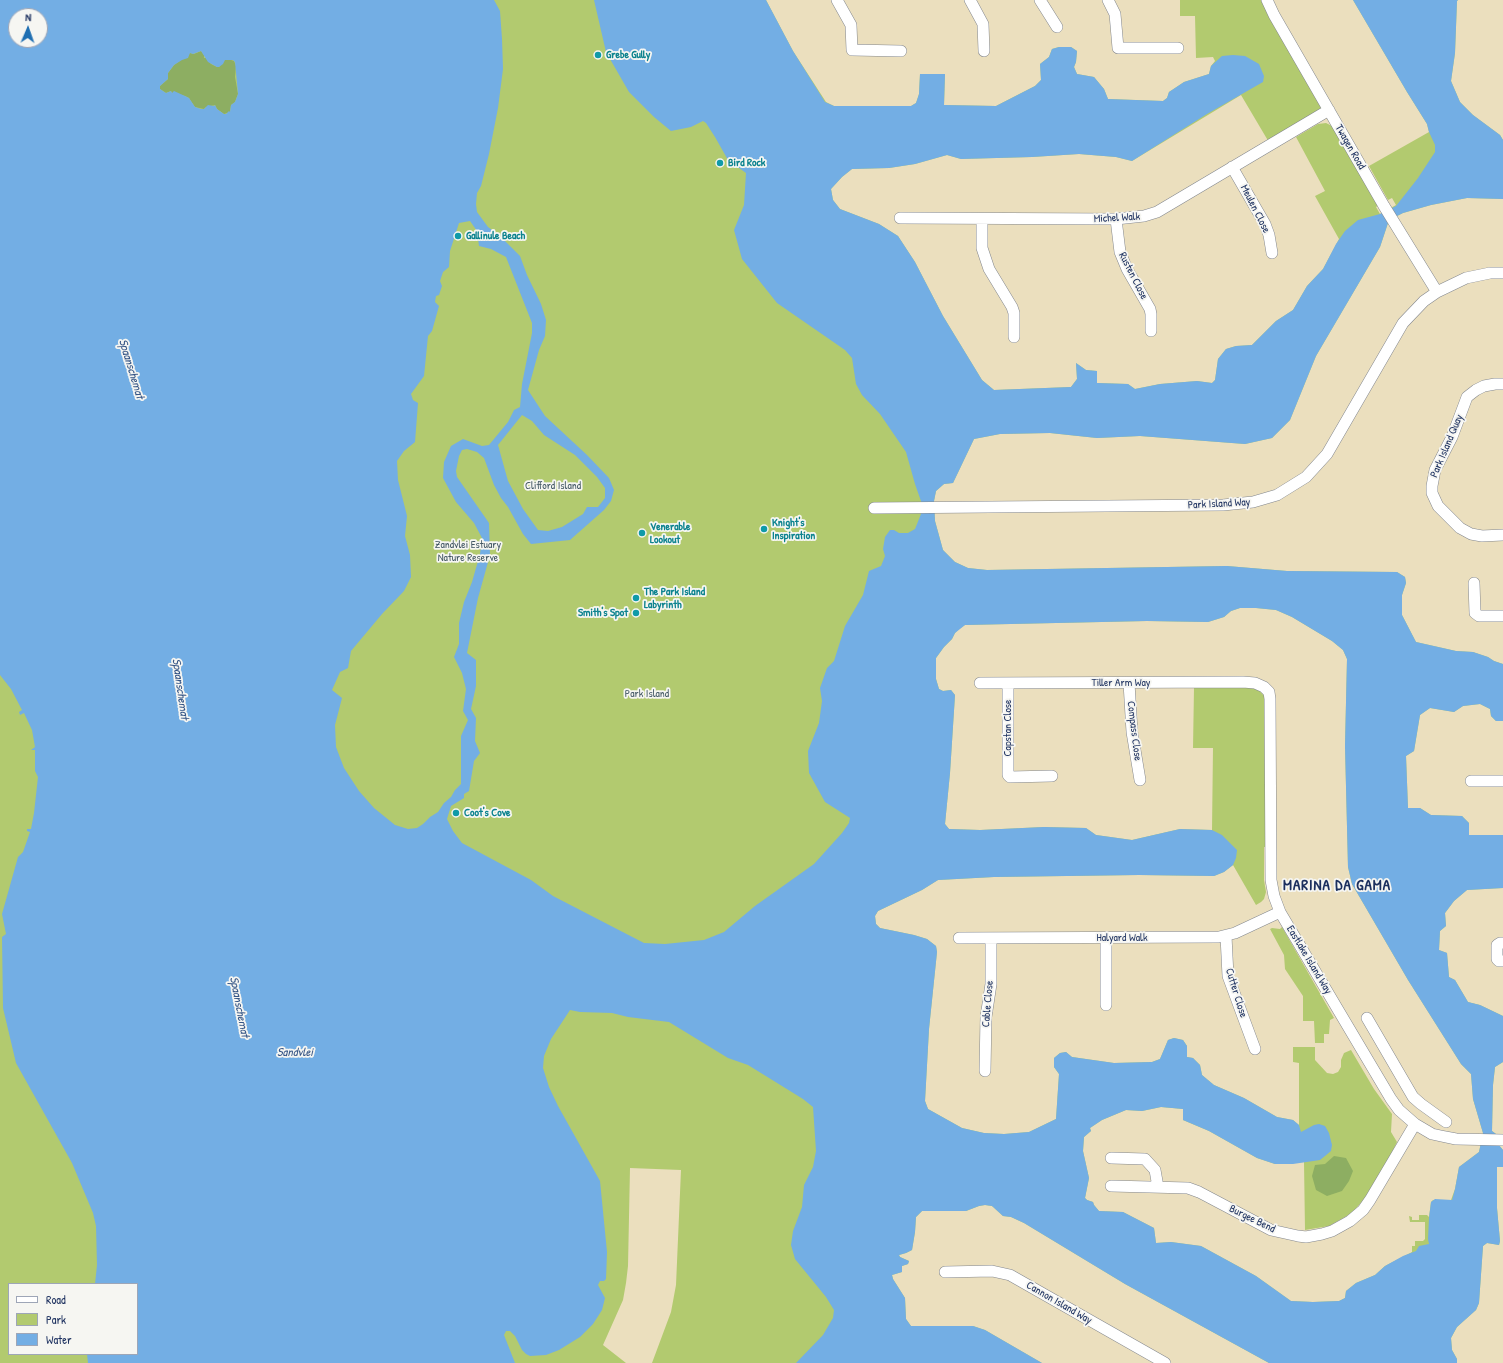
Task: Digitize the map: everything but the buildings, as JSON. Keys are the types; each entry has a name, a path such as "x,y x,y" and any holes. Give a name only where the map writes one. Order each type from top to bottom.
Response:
{"street":[{"path":"837,0 851,25 852,50 901,51"},
{"path":"970,0 983,24 984,51"},
{"path":"1040,0 1057,27"},
{"path":"1108,0 1115,14 1118,48 1178,48"},
{"name":"Twagen Road","path":"1267,0 1274,15 1384,206 1437,292"},
{"name":"Michel Walk","path":"900,218 1116,219 1153,214 1329,110"},
{"name":"Meulen Close","path":"1232,167 1265,224 1269,235 1272,253"},
{"path":"982,219 982,248 989,269 1012,307 1014,313 1014,337"},
{"name":"Rusten Close","path":"1116,219 1120,252 1127,269 1150,309 1151,332"},
{"name":"Park Island Way","path":"874,508 1223,505 1246,503 1276,495 1306,477 1327,454 1403,323 1424,301 1437,292 1466,278 1490,273 1503,273"},
{"name":"Park Island Quay","path":"1503,384 1484,386 1467,397 1452,437 1435,470 1432,493 1438,506 1460,528 1471,534 1482,536 1503,535"},
{"path":"1474,583 1475,613 1482,616 1503,616"},
{"name":"Tiller Arm Way","path":"980,683 1243,682 1262,685"},
{"name":"Capstan Close","path":"1008,683 1007,773 1010,777 1052,776"},
{"name":"Compass Close","path":"1129,683 1132,732 1140,780"},
{"name":"Eastlake Island Way","path":"1262,685 1268,692 1270,699 1271,880 1274,896 1280,912 1399,1110 1415,1124 1432,1134 1456,1139 1503,1140"},
{"path":"1471,782 1503,781"},
{"name":"Halyard Walk","path":"959,938 1209,938 1226,936 1280,912"},
{"name":"Cutter Close","path":"1226,936 1226,961 1228,976 1255,1049"},
{"name":"Cable Close","path":"985,1071 986,1017 991,984 991,938"},
{"path":"1106,938 1106,1005"},
{"path":"1503,942 1500,942 1497,945 1497,959 1498,961 1503,961"},
{"path":"1367,1018 1413,1097 1446,1122"},
{"path":"1399,1110 1413,1097"},
{"name":"Burgee Bend","path":"1111,1186 1182,1188 1194,1190 1261,1226 1281,1233 1306,1237 1322,1234 1332,1231 1350,1221 1363,1210 1415,1124"},
{"path":"1111,1158 1141,1158 1147,1160 1155,1170 1158,1187"},
{"name":"Cannon Island Way","path":"945,1272 992,1271 1010,1276 1165,1363"}],"green space":[{"name":"Sandvlei","path":"0,0 766,0 793,51 826,102 834,106 911,106 916,103 919,94 920,74 945,74 944,105 996,106 1035,86 1041,80 1040,64 1049,57 1052,49 1059,47 1071,47 1077,51 1074,67 1077,74 1094,77 1104,89 1108,99 1163,101 1167,98 1169,92 1184,82 1209,74 1211,66 1215,61 1213,57 1196,58 1195,16 1180,16 1180,0 1267,0 1329,110 1270,144 1241,95 1132,161 1116,157 1079,154 961,159 947,155 915,164 889,168 852,169 831,189 833,200 840,209 879,224 898,236 915,262 943,316 982,380 994,390 1071,387 1077,379 1076,363 1086,370 1097,371 1097,383 1128,384 1135,389 1160,384 1197,381 1212,383 1215,380 1218,359 1226,349 1236,346 1252,345 1276,321 1293,310 1307,286 1323,269 1339,239 1315,196 1325,191 1296,137 1318,124 1326,123 1332,126 1379,205 1376,207 1380,214 1396,205 1392,198 1388,200 1369,166 1429,132 1427,124 1353,0 1458,0 1455,53 1451,81 1460,102 1473,115 1500,135 1503,140 1503,199 1467,198 1431,205 1403,213 1388,223 1380,247 1316,356 1290,420 1272,438 1245,444 1140,436 1097,438 1050,433 1000,434 974,439 953,483 944,484 936,491 934,501 935,521 943,550 955,562 968,568 987,570 1227,566 1287,571 1397,572 1405,577 1406,583 1402,595 1402,615 1416,642 1456,651 1473,652 1503,664 1503,721 1496,721 1491,716 1490,709 1480,704 1463,706 1454,712 1430,708 1420,715 1414,751 1406,756 1408,808 1420,808 1431,815 1462,816 1469,823 1469,835 1503,835 1503,888 1467,890 1454,901 1445,913 1446,926 1440,931 1439,950 1447,953 1449,977 1455,980 1468,1002 1480,1005 1503,1016 1503,1062 1495,1067 1492,1131 1496,1134 1498,1144 1503,1150 1503,1167 1497,1167 1497,1208 1500,1241 1499,1245 1487,1243 1483,1246 1479,1303 1476,1310 1457,1327 1451,1338 1452,1350 1457,1359 1457,1363 1269,1363 1125,1284 1024,1223 1011,1217 1003,1216 992,1206 985,1205 966,1211 922,1211 916,1217 912,1250 899,1255 900,1257 909,1261 908,1264 902,1266 902,1272 892,1275 905,1298 906,1319 911,1326 973,1326 985,1330 1042,1363 652,1363 671,1312 676,1285 681,1170 630,1168 628,1266 626,1283 623,1300 603,1345 626,1363 0,1363","holes":["1240,608 1276,610 1292,617 1332,641 1343,650 1347,659 1345,746 1348,867 1352,884 1408,980 1461,1064 1471,1074 1473,1099 1483,1133 1479,1152 1459,1167 1455,1189 1451,1200 1433,1200 1431,1202 1429,1217 1427,1215 1419,1215 1419,1220 1412,1220 1412,1217 1409,1216 1410,1222 1425,1222 1425,1239 1423,1241 1415,1241 1415,1246 1412,1246 1412,1252 1385,1266 1375,1275 1356,1283 1346,1291 1345,1298 1339,1301 1291,1301 1256,1276 1201,1246 1171,1242 1156,1243 1154,1228 1123,1212 1099,1211 1093,1202 1085,1198 1089,1178 1083,1151 1084,1137 1091,1131 1090,1128 1102,1120 1126,1110 1142,1111 1161,1107 1183,1109 1183,1120 1209,1131 1257,1158 1275,1164 1304,1162 1305,1230 1329,1226 1352,1213 1365,1198 1381,1175 1397,1142 1391,1132 1392,1114 1374,1089 1351,1050 1344,1053 1341,1060 1341,1067 1338,1072 1333,1074 1327,1073 1315,1060 1315,1047 1293,1047 1293,1062 1299,1063 1299,1125 1293,1120 1277,1117 1244,1098 1214,1085 1202,1075 1200,1065 1193,1058 1187,1057 1187,1046 1183,1040 1174,1038 1168,1040 1160,1059 1152,1062 1114,1063 1072,1057 1066,1052 1060,1053 1054,1058 1054,1067 1059,1074 1056,1119 1029,1132 1004,1134 984,1133 962,1128 928,1109 925,1101 929,1029 937,952 936,946 927,939 880,928 876,924 875,916 878,911 922,890 938,880 994,877 1139,875 1214,876 1224,872 1233,865 1256,905 1261,902 1264,899 1266,892 1264,880 1264,847 1266,847 1265,697 1258,689 1194,688 1193,748 1213,748 1212,830 1180,829 1132,840 1096,835 1086,828 1044,827 980,830 949,829 945,824 955,695 951,690 943,691 939,689 936,679 936,658 952,639 955,633 965,625 1147,621 1208,622 1224,617 1231,611"]},
{"path":"201,51 204,58 217,67 219,67 224,60 228,59 234,61 236,66 235,77 238,94 235,102 231,105 230,112 224,114 217,109 215,105 204,109 195,107 189,98 172,93 171,91 166,93 160,89 160,86 168,79 168,73 174,65 190,53 194,54"},
{"path":"1282,927 1334,1018 1330,1020 1329,1034 1324,1034 1324,1043 1315,1043 1314,1021 1303,1021 1303,996 1285,969 1284,955 1270,929 1280,929"},
{"path":"1334,1156 1346,1158 1353,1171 1349,1181 1342,1191 1327,1196 1316,1190 1312,1176 1315,1165 1325,1164"}],"water":[{"name":"Sandvlei","path":"0,0 494,0 500,11 503,69 498,108 489,154 481,186 477,193 477,212 488,227 499,235 520,256 527,275 541,304 546,320 545,336 539,350 528,390 545,416 587,455 609,478 614,490 611,501 604,510 570,540 531,544 523,534 508,507 501,498 494,485 484,458 477,452 467,449 462,450 459,456 456,471 457,477 489,523 490,555 478,598 467,653 476,660 476,686 471,709 476,718 475,741 480,753 474,761 469,791 464,794 464,798 451,806 447,819 453,831 462,843 531,880 553,896 644,943 665,944 704,940 724,932 755,906 814,864 849,823 850,818 825,802 809,773 808,751 819,723 822,701 820,688 827,668 834,661 845,626 863,595 869,571 881,566 885,556 883,549 885,537 890,530 894,530 899,533 908,533 915,529 921,514 922,504 906,452 880,414 862,395 856,384 852,358 845,350 777,303 742,259 734,230 744,205 746,173 728,160 706,123 703,121 691,127 671,131 654,117 629,92 606,52 594,0 766,0 793,51 825,102 834,106 911,106 916,103 919,94 920,74 945,74 944,105 996,106 1035,86 1041,80 1040,64 1049,57 1052,49 1059,47 1071,47 1077,51 1074,67 1077,74 1094,77 1104,89 1108,99 1163,101 1167,98 1169,92 1184,82 1209,74 1211,66 1222,56 1245,56 1259,64 1264,76 1263,82 1207,114 1132,161 1116,157 1079,154 961,159 947,155 915,164 889,168 852,169 831,189 833,200 840,209 879,224 898,236 915,262 943,316 982,380 994,390 1071,387 1077,379 1076,363 1086,370 1097,371 1097,383 1128,384 1135,389 1160,384 1197,381 1212,383 1215,380 1218,359 1226,349 1236,346 1252,345 1276,321 1293,310 1307,286 1323,269 1336,244 1345,231 1358,220 1380,214 1396,206 1418,178 1435,152 1435,145 1427,124 1353,0 1458,0 1455,53 1451,81 1460,102 1473,115 1500,135 1503,140 1503,199 1467,198 1431,205 1403,213 1388,223 1380,247 1316,356 1290,420 1272,438 1245,444 1140,436 1097,438 1050,433 1000,434 974,439 953,483 944,484 936,491 934,501 935,521 943,550 955,562 968,568 987,570 1227,566 1287,571 1397,572 1405,577 1406,583 1402,595 1402,615 1416,642 1456,651 1473,652 1503,664 1503,721 1496,721 1491,716 1490,709 1480,704 1463,706 1454,712 1430,708 1420,715 1414,751 1406,756 1408,808 1420,808 1431,815 1462,816 1469,823 1469,835 1503,835 1503,888 1467,890 1454,901 1445,913 1446,926 1440,931 1439,950 1447,953 1449,977 1455,980 1468,1002 1480,1005 1503,1016 1503,1062 1495,1067 1492,1131 1496,1134 1498,1144 1503,1150 1503,1167 1497,1167 1497,1208 1500,1241 1499,1245 1487,1243 1483,1246 1479,1303 1476,1310 1457,1327 1451,1338 1452,1350 1457,1359 1457,1363 1269,1363 1125,1284 1024,1223 1011,1217 1003,1216 992,1206 985,1205 966,1211 922,1211 916,1217 912,1250 899,1255 900,1257 909,1261 908,1264 902,1266 902,1272 892,1275 905,1298 906,1319 911,1326 973,1326 985,1330 1042,1363 796,1363 823,1335 833,1318 834,1310 826,1297 795,1259 791,1245 793,1231 802,1207 804,1185 813,1167 816,1151 813,1107 803,1099 748,1065 728,1058 669,1022 628,1017 612,1013 580,1012 570,1010 551,1039 544,1056 543,1068 549,1087 558,1106 600,1181 607,1252 606,1279 604,1281 600,1281 598,1285 605,1298 602,1310 593,1324 580,1337 559,1350 546,1355 530,1356 522,1350 515,1336 510,1331 506,1331 504,1335 515,1363 88,1363 87,1355 138,1355 138,1283 95,1283 97,1265 96,1226 93,1213 72,1163 16,1063 3,1008 2,937 6,934 2,914 18,857 23,852 30,832 27,831 27,829 31,829 38,777 35,771 35,750 31,750 35,747 32,730 24,713 20,715 19,712 22,710 11,689 0,675","holes":["201,51 208,62 217,67 223,64 225,60 233,60 235,62 238,94 235,102 231,105 230,112 229,111 224,114 217,109 215,105 208,105 204,109 201,109 195,107 189,98 185,96 174,91 172,93 171,91 166,93 160,89 160,86 168,79 168,73 174,65 188,58 190,53 193,54","470,221 477,231 479,246 491,249 506,257 532,323 532,333 522,384 520,407 514,410 508,422 489,445 482,446 463,439 451,446 444,462 443,478 456,502 474,523 482,538 480,554 472,582 464,602 459,623 459,644 454,657 462,673 466,689 463,711 468,720 461,736 461,784 438,812 417,828 408,829 395,825 374,808 359,791 344,768 336,747 335,725 342,698 332,690 340,672 348,668 351,651 382,614 404,591 411,577 410,555 405,536 407,516 398,480 397,461 404,451 415,442 418,403 413,400 411,394 424,376 428,336 432,331 439,306 435,302 436,296 439,295 442,286 440,281 443,272 449,267 450,251 459,223","522,415 532,421 544,435 575,455 597,477 605,488 605,498 598,507 587,507 583,514 562,527 548,531 538,530 523,509 508,481 498,445","1240,608 1276,610 1292,617 1332,641 1343,650 1347,659 1345,746 1348,867 1352,884 1408,980 1461,1064 1471,1074 1473,1099 1483,1133 1479,1152 1459,1167 1452,1200 1435,1199 1431,1202 1429,1218 1429,1244 1419,1246 1416,1251 1385,1266 1375,1275 1356,1283 1346,1291 1345,1298 1339,1301 1291,1301 1256,1276 1201,1246 1171,1242 1156,1243 1154,1228 1123,1212 1099,1211 1093,1202 1085,1198 1089,1178 1083,1151 1084,1137 1091,1131 1090,1128 1102,1120 1126,1110 1142,1111 1161,1107 1183,1109 1183,1120 1209,1131 1257,1158 1275,1164 1293,1164 1320,1160 1331,1151 1332,1145 1329,1133 1325,1126 1319,1124 1314,1125 1301,1132 1299,1125 1293,1120 1277,1117 1244,1098 1214,1085 1202,1075 1200,1065 1193,1058 1187,1057 1187,1046 1183,1040 1174,1038 1168,1040 1160,1059 1152,1062 1114,1063 1072,1057 1066,1052 1060,1053 1054,1058 1054,1067 1059,1074 1056,1119 1029,1132 1004,1134 984,1133 962,1128 928,1109 925,1101 929,1029 937,952 936,946 927,939 880,928 876,924 875,916 878,911 922,890 938,880 994,877 1139,875 1214,876 1224,872 1233,865 1237,850 1222,835 1212,830 1180,829 1132,840 1096,835 1086,828 1044,827 980,830 949,829 945,824 955,695 951,690 943,691 939,689 936,679 936,658 952,639 955,633 965,625 1147,621 1208,622 1224,617 1231,611"]}],"place":[{"name":"Grebe Gully","path":"598,55"},
{"name":"Bird Rock","path":"720,163"},
{"name":"Gallinule Beach","path":"458,236"},
{"name":"Knight's Inspiration","path":"764,529"},
{"name":"Venerable Lookout","path":"642,533"},
{"name":"The Park Island Labyrinth","path":"636,598"},
{"name":"Smith's Spot","path":"636,613"},
{"name":"Coot's Cove","path":"456,813"}],"district":[{"name":"MARINA DA GAMA","path":"1337,886"}],"water label":[{"name":"Spaanschemat","path":"131,369"},
{"name":"Spaanschemat","path":"180,689"},
{"name":"Spaanschemat","path":"239,1007"}],"park label":[{"name":"Clifford Island","path":"553,486"},
{"name":"Zandvlei Estuary Nature Reserve","path":"468,551"},
{"name":"Park Island","path":"647,694"}]}
